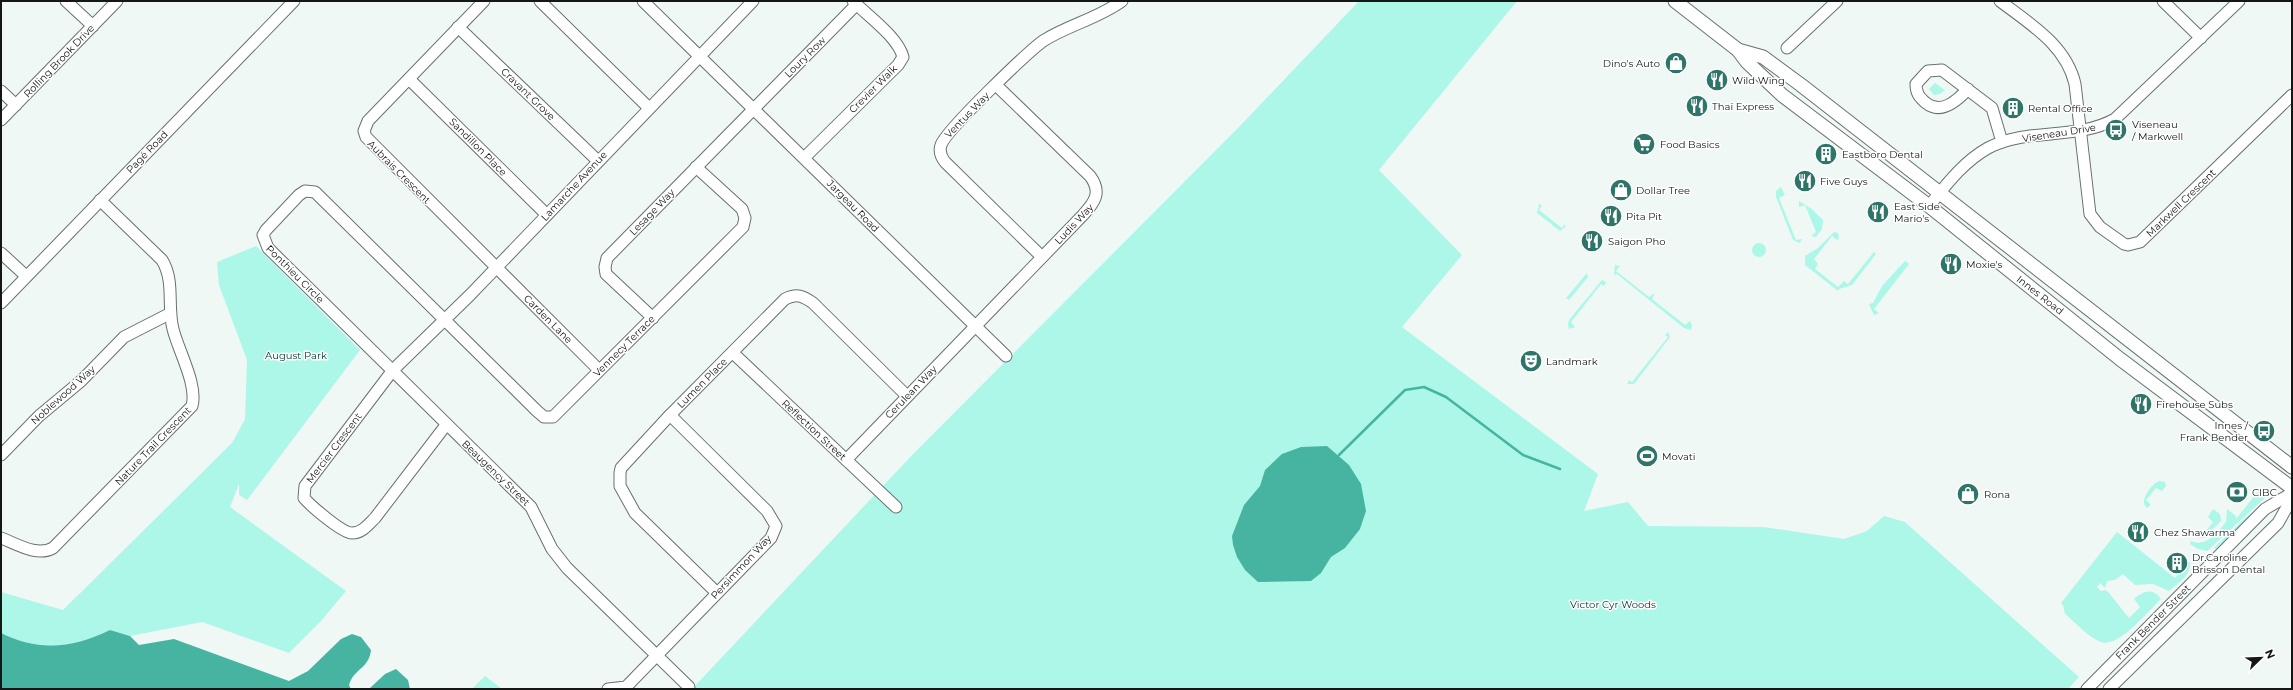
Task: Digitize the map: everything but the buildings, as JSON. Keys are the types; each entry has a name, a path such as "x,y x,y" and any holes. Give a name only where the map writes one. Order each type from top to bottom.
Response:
{"main road":[{"name":"Innes Road","path":"1676,1 1738,50 1747,62 1782,94 1928,206 2120,358 2292,488"},
{"name":"Innes Road","path":"1738,50 1762,57 1940,193 2292,467"}],"street":[{"path":"66,1 93,26"},
{"name":"Rolling Brook Drive","path":"1,120 117,1"},
{"name":"Pagé Road","path":"1,303 294,1"},
{"name":"Aubrais Crescent","path":"484,1 368,121 364,131 366,137 496,268"},
{"path":"540,1 648,107"},
{"name":"Jargeau Road","path":"643,1 753,110 805,157 1006,356"},
{"name":"Lamarche Avenue","path":"393,370 496,268 648,107 700,56 751,1"},
{"name":"Ventus Way","path":"1042,257 948,164 941,153 941,145 948,134 1044,41 1095,18 1122,1"},
{"path":"1787,48 1837,1"},
{"path":"2000,1 2048,38 2066,59 2075,84 2081,131"},
{"path":"2163,1 2201,38"},
{"name":"Viseneau Drive","path":"1928,206 1976,155 2002,142 2081,131 2104,125 2122,114 2239,1"},
{"name":"Loury Row","path":"753,110 855,3"},
{"name":"Crevier Walk","path":"805,157 898,65 903,57 901,49 895,41 855,3"},
{"name":"Cravant Grove","path":"458,27 598,161"},
{"name":"Sandillon Place","path":"409,79 547,215"},
{"name":"Ludis Way","path":"976,325 1091,207 1096,198 1097,190 1087,174 996,86"},
{"path":"1968,89 1992,108 2002,142"},
{"path":"1,91 16,105"},
{"name":"Markwell Crescent","path":"2081,131 2090,214 2100,227 2119,241 2128,245 2134,244 2140,242 2292,95"},
{"name":"Lesage Way","path":"652,318 606,274 605,267 607,258 753,110"},
{"name":"Vennecy Terrace","path":"445,320 544,417 553,417 744,227 745,218 742,209 696,167"},
{"name":"Ponthieu Circle","path":"393,370 265,245 263,235 266,230 300,195 310,191 321,196 445,320"},
{"name":"Nature Trail Crescent","path":"1,538 41,552 53,548 188,411 193,401 193,390 169,314 169,277 166,267 162,260 100,200"},
{"path":"1,253 26,276"},
{"name":"Carden Lane","path":"496,268 599,370"},
{"name":"Lumen Place","path":"718,593 635,513 620,486 619,480 621,468 670,416 785,299 798,295 813,303 907,396"},
{"name":"Noblewood Way","path":"1,455 39,416 80,381 124,337 169,314"},
{"name":"Cerulean Way","path":"846,460 976,325"},
{"name":"Reflection Street","path":"733,353 896,507"},
{"name":"Mercier Crescent","path":"393,370 305,486 304,498 312,507 349,533 357,532 366,528 446,425"},
{"name":"Beaugency Street","path":"393,370 446,425 531,507 552,549 563,563 689,687"},
{"name":"Persimmon Way","path":"608,689 626,687 771,538 776,526 767,511 670,416"},
{"name":"Frank Bender Street","path":"2087,689 2265,509 2292,493"},
{"name":"Frank Bender Street","path":"2109,689 2278,523 2292,498"}],"green space":[{"name":"Victor Cyr Woods","path":"1359,1 1517,1 1379,170 1462,255 1402,327 1598,474 1584,511 1628,502 1648,526 1764,527 1844,539 1867,531 1884,516 1905,522 2079,677 2068,689 692,689 914,453 1239,127"},
{"path":"1935,83 1945,90 1940,94 1934,95 1929,89"},
{"path":"1781,187 1785,195 1779,198 1796,240 1802,239 1800,243 1793,240 1776,197 1776,191"},
{"path":"1799,201 1812,209 1823,220 1822,229 1816,237 1811,236 1816,232 1805,205 1799,207"},
{"path":"1539,204 1542,205 1539,210 1562,228 1565,224 1565,227 1560,231 1537,213"},
{"path":"1834,232 1838,233 1839,238 1837,240 1832,236 1814,259 1818,264 1815,269 1838,287 1844,281 1848,284 1874,252 1876,254 1852,285 1839,289 1838,291 1805,265 1805,256 1818,248"},
{"path":"1759,243 1764,245 1766,250 1764,255 1759,257 1754,255 1752,250 1754,245"},
{"name":"August Park","path":"256,246 360,350 247,500 239,495 239,484 230,507 346,591 321,621 289,653 202,622 130,636 110,630 83,641 56,645 29,643 1,633 1,592 63,610 232,443 245,419 247,360 219,285 217,262"},
{"path":"1905,261 1909,264 1874,309 1879,313 1874,315 1869,304 1873,303 1882,286"},
{"path":"1615,265 1620,266 1616,271 1649,297 1655,293 1652,299 1685,325 1690,321 1692,325 1691,330 1684,328 1617,274 1614,275"},
{"path":"1587,273 1588,277 1569,300 1566,298"},
{"path":"1602,280 1606,282 1604,286 1601,284 1571,322 1575,327 1569,329 1569,320"},
{"path":"1668,332 1670,337 1634,384 1627,384 1629,380 1632,382 1668,337 1665,335"},
{"path":"2159,481 2165,482 2166,486 2162,491 2156,488 2146,500 2151,505 2147,508 2144,504 2146,494"},
{"path":"2260,489 2262,494 2267,494 2266,497 2207,551 2198,549 2190,544 2191,541 2202,543 2215,535 2226,522 2227,509 2236,516 2236,519"},
{"path":"2269,500 2216,549 2214,548 2245,518"},
{"path":"2213,509 2220,514 2221,521 2204,538 2198,538 2196,534 2201,537 2213,522 2208,517"},
{"path":"2117,532 2175,578 2190,561 2190,566 2187,575 2169,591 2153,584 2135,585 2123,574 2115,580 2107,581 2105,588 2100,583 2097,587 2101,591 2106,590 2129,618 2140,607 2134,599 2144,592 2155,593 2161,599 2133,627 2116,640 2101,642 2087,633 2065,614 2061,603"},
{"path":"485,676 502,689 472,689"}],"shaded area":[{"path":"1327,446 1349,465 1361,484 1366,511 1360,529 1345,548 1331,557 1321,573 1311,581 1258,582 1245,570 1237,557 1233,545 1232,536 1244,505 1260,486 1265,470 1282,454 1301,447"},
{"path":"110,630 130,636 139,645 174,639 289,681 308,671 341,639 352,634 361,637 371,650 367,661 351,679 349,685 351,689 1,689 1,633 29,643 56,645 83,641"},
{"path":"396,669 408,680 410,689 369,689 385,674"}],"waterway":[{"path":"1339,455 1405,390 1424,387 1446,397 1523,455 1560,469"}],"place":[{"name":"Dino's Auto","path":"1676,63"},
{"name":"Wild Wing","path":"1717,80"},
{"name":"Thaï Express","path":"1697,106"},
{"name":"Rental Office","path":"2013,108"},
{"name":"Viseneau / Markwell","path":"2116,130"},
{"name":"Food Basics","path":"1644,144"},
{"name":"Eastboro Dental","path":"1826,154"},
{"name":"Five Guys","path":"1805,181"},
{"name":"Dollar Tree","path":"1621,190"},
{"name":"East Side Mario's","path":"1878,212"},
{"name":"Pita Pit","path":"1611,216"},
{"name":"Saigon Pho","path":"1592,241"},
{"name":"Moxie's","path":"1951,264"},
{"name":"Landmark","path":"1531,361"},
{"name":"Firehouse Subs","path":"2141,404"},
{"name":"Innes / Frank Bender","path":"2264,431"},
{"name":"Movati","path":"1647,456"},
{"name":"CIBC","path":"2237,492"},
{"name":"Rona","path":"1968,494"},
{"name":"Chez Shawarma","path":"2138,532"},
{"name":"Dr.Caroline Brisson Dental","path":"2177,563"}]}
